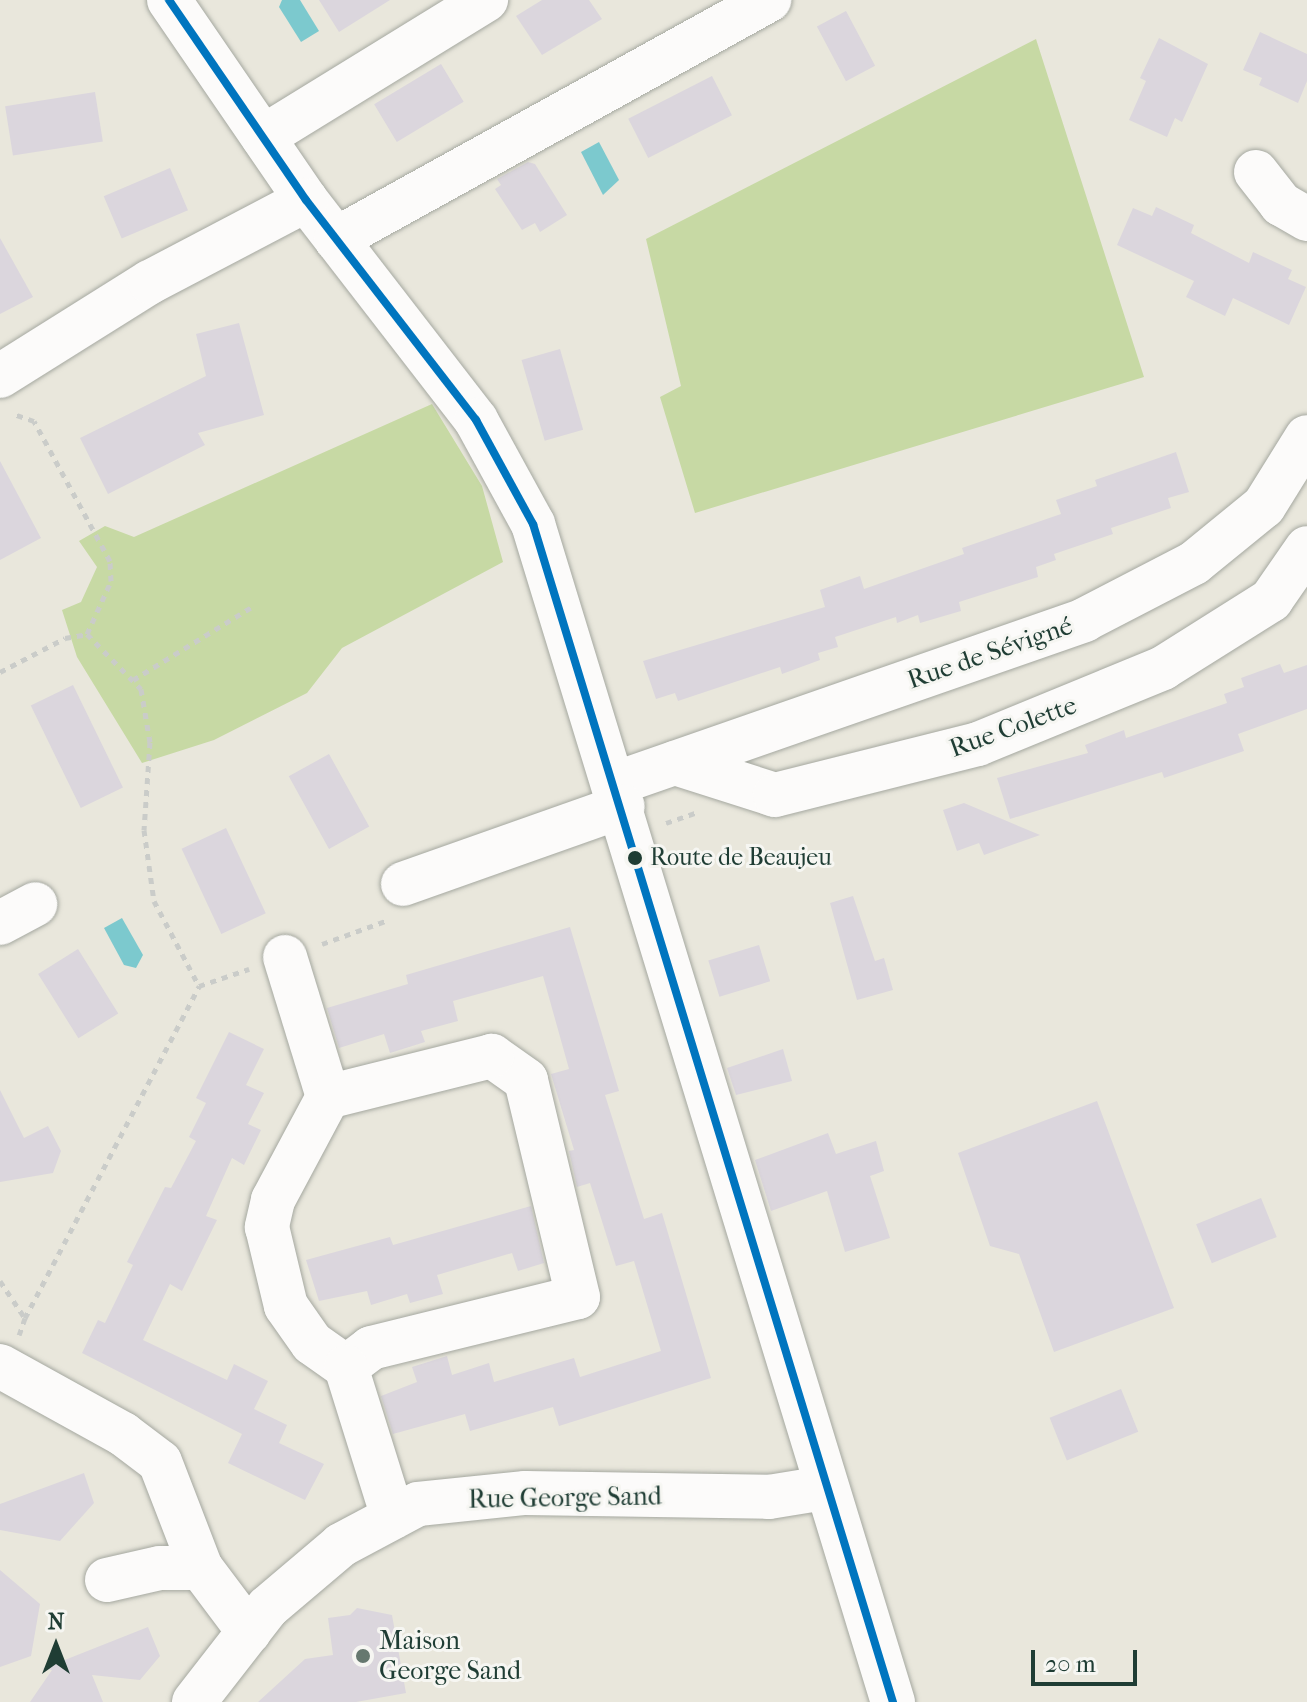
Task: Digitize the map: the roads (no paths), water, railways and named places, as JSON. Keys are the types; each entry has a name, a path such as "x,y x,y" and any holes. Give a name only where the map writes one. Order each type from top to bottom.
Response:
{"street":[{"path":"169,0 306,200 476,420 533,524 624,808 824,1488 893,1702"},
{"path":"263,137 486,0"},
{"path":"336,239 769,0"},
{"path":"1256,172 1281,204 1307,219"},
{"path":"0,376 150,282 306,200"},
{"name":"Rue de Sévigné","path":"397,902 624,808 675,763 1084,620 1194,563 1264,506 1307,437"},
{"name":"Rue Colette","path":"675,763 775,795 978,744 1163,668 1271,600 1307,548"},
{"path":"285,957 328,1097 273,1200 267,1227 286,1306 312,1343 346,1367 393,1517"},
{"path":"328,1097 492,1056 526,1080 578,1297 371,1348 346,1367"},
{"path":"2,1373 123,1434 160,1462 201,1568 249,1632"},
{"name":"Rue George Sand","path":"194,1702 268,1607 341,1545 418,1504 525,1493 769,1497 824,1488"},
{"path":"107,1580 160,1568 201,1568"}],"water":[{"path":"282,0 300,0 319,31 301,42 279,7"},
{"path":"599,142 619,180 603,195 581,152"},
{"path":"122,918 143,955 136,968 124,965 104,928"}],"place":[{"name":"Route de Beaujeu","path":"635,858"},
{"name":"Maison George Sand","path":"363,1656"}]}
